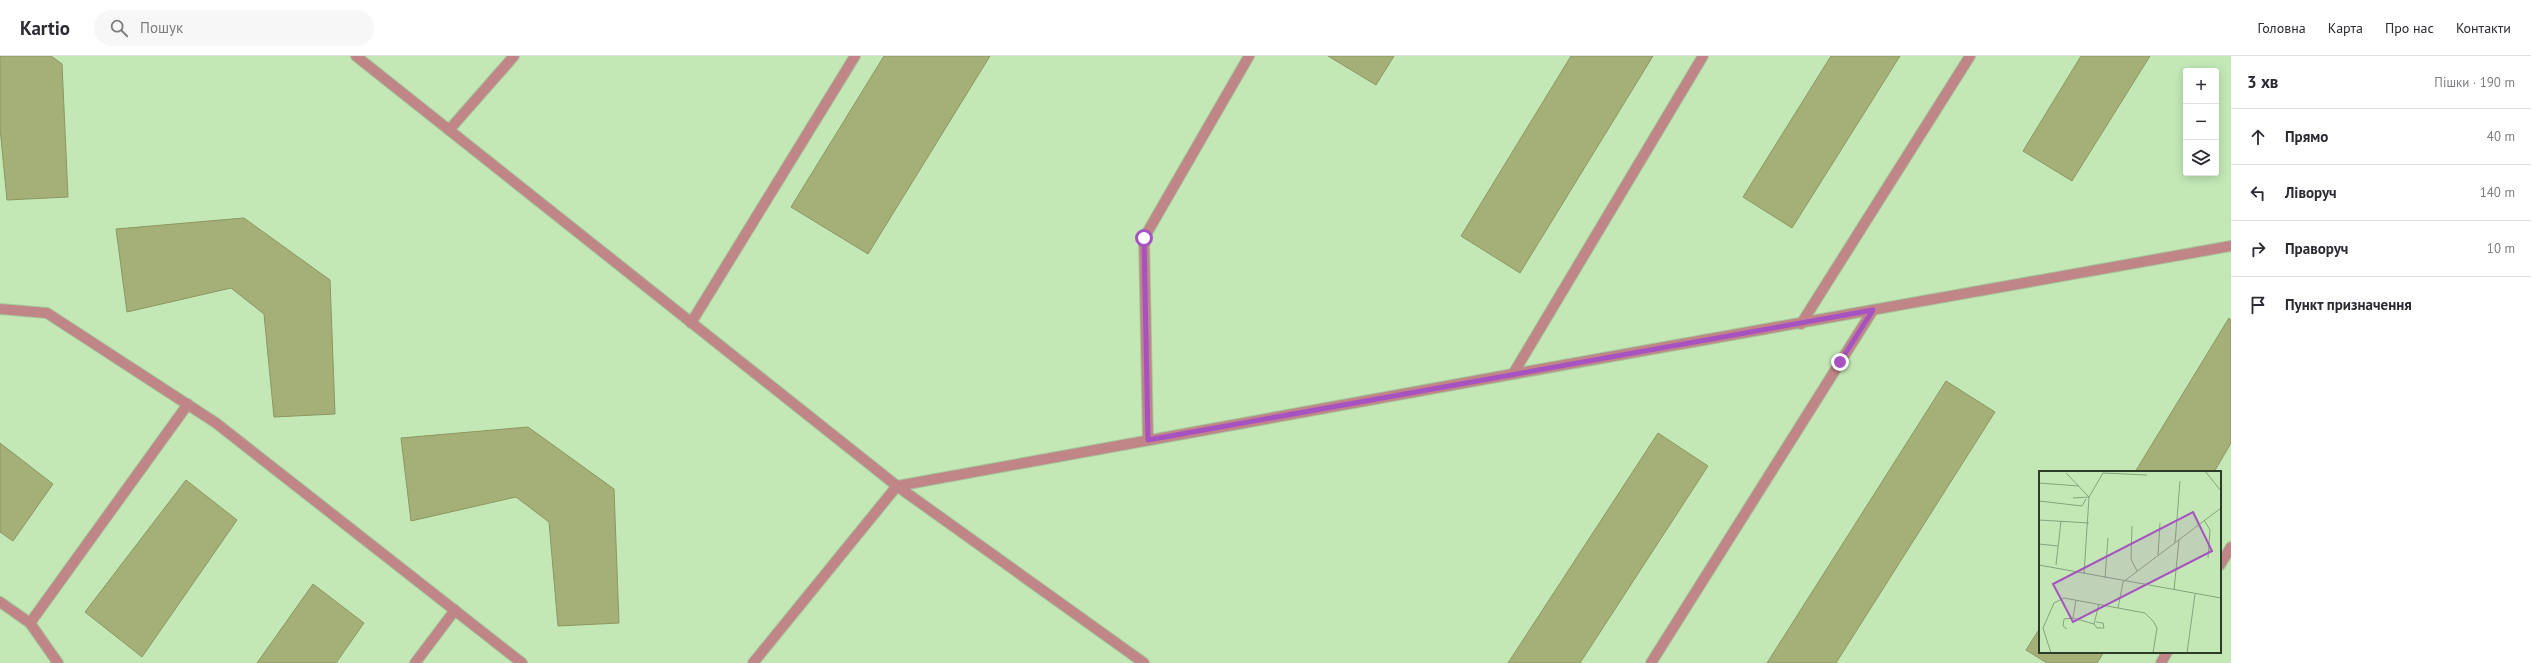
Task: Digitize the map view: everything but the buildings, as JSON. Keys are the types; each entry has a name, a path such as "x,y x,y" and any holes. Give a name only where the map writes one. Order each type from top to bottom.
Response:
{"street":[{"path":"356,56 898,486 1144,663"},
{"path":"449,130 514,56"},
{"path":"691,323 854,56"},
{"path":"1148,440 1144,238 1249,56"},
{"path":"1513,374 1704,56"},
{"path":"1801,324 1970,56"},
{"path":"754,663 898,486 1513,374 1801,324 2231,246"},
{"path":"0,310 46,313 188,404 216,423 522,663"},
{"path":"1651,663 1873,310"},
{"path":"30,623 188,404"},
{"path":"2221,563 2231,547"},
{"path":"0,602 30,623 58,663"},
{"path":"415,663 455,610"},
{"path":"2161,663 2166,653"}],"route":[{"path":"1144,238 1148,440 1873,310 1840,362"}]}
